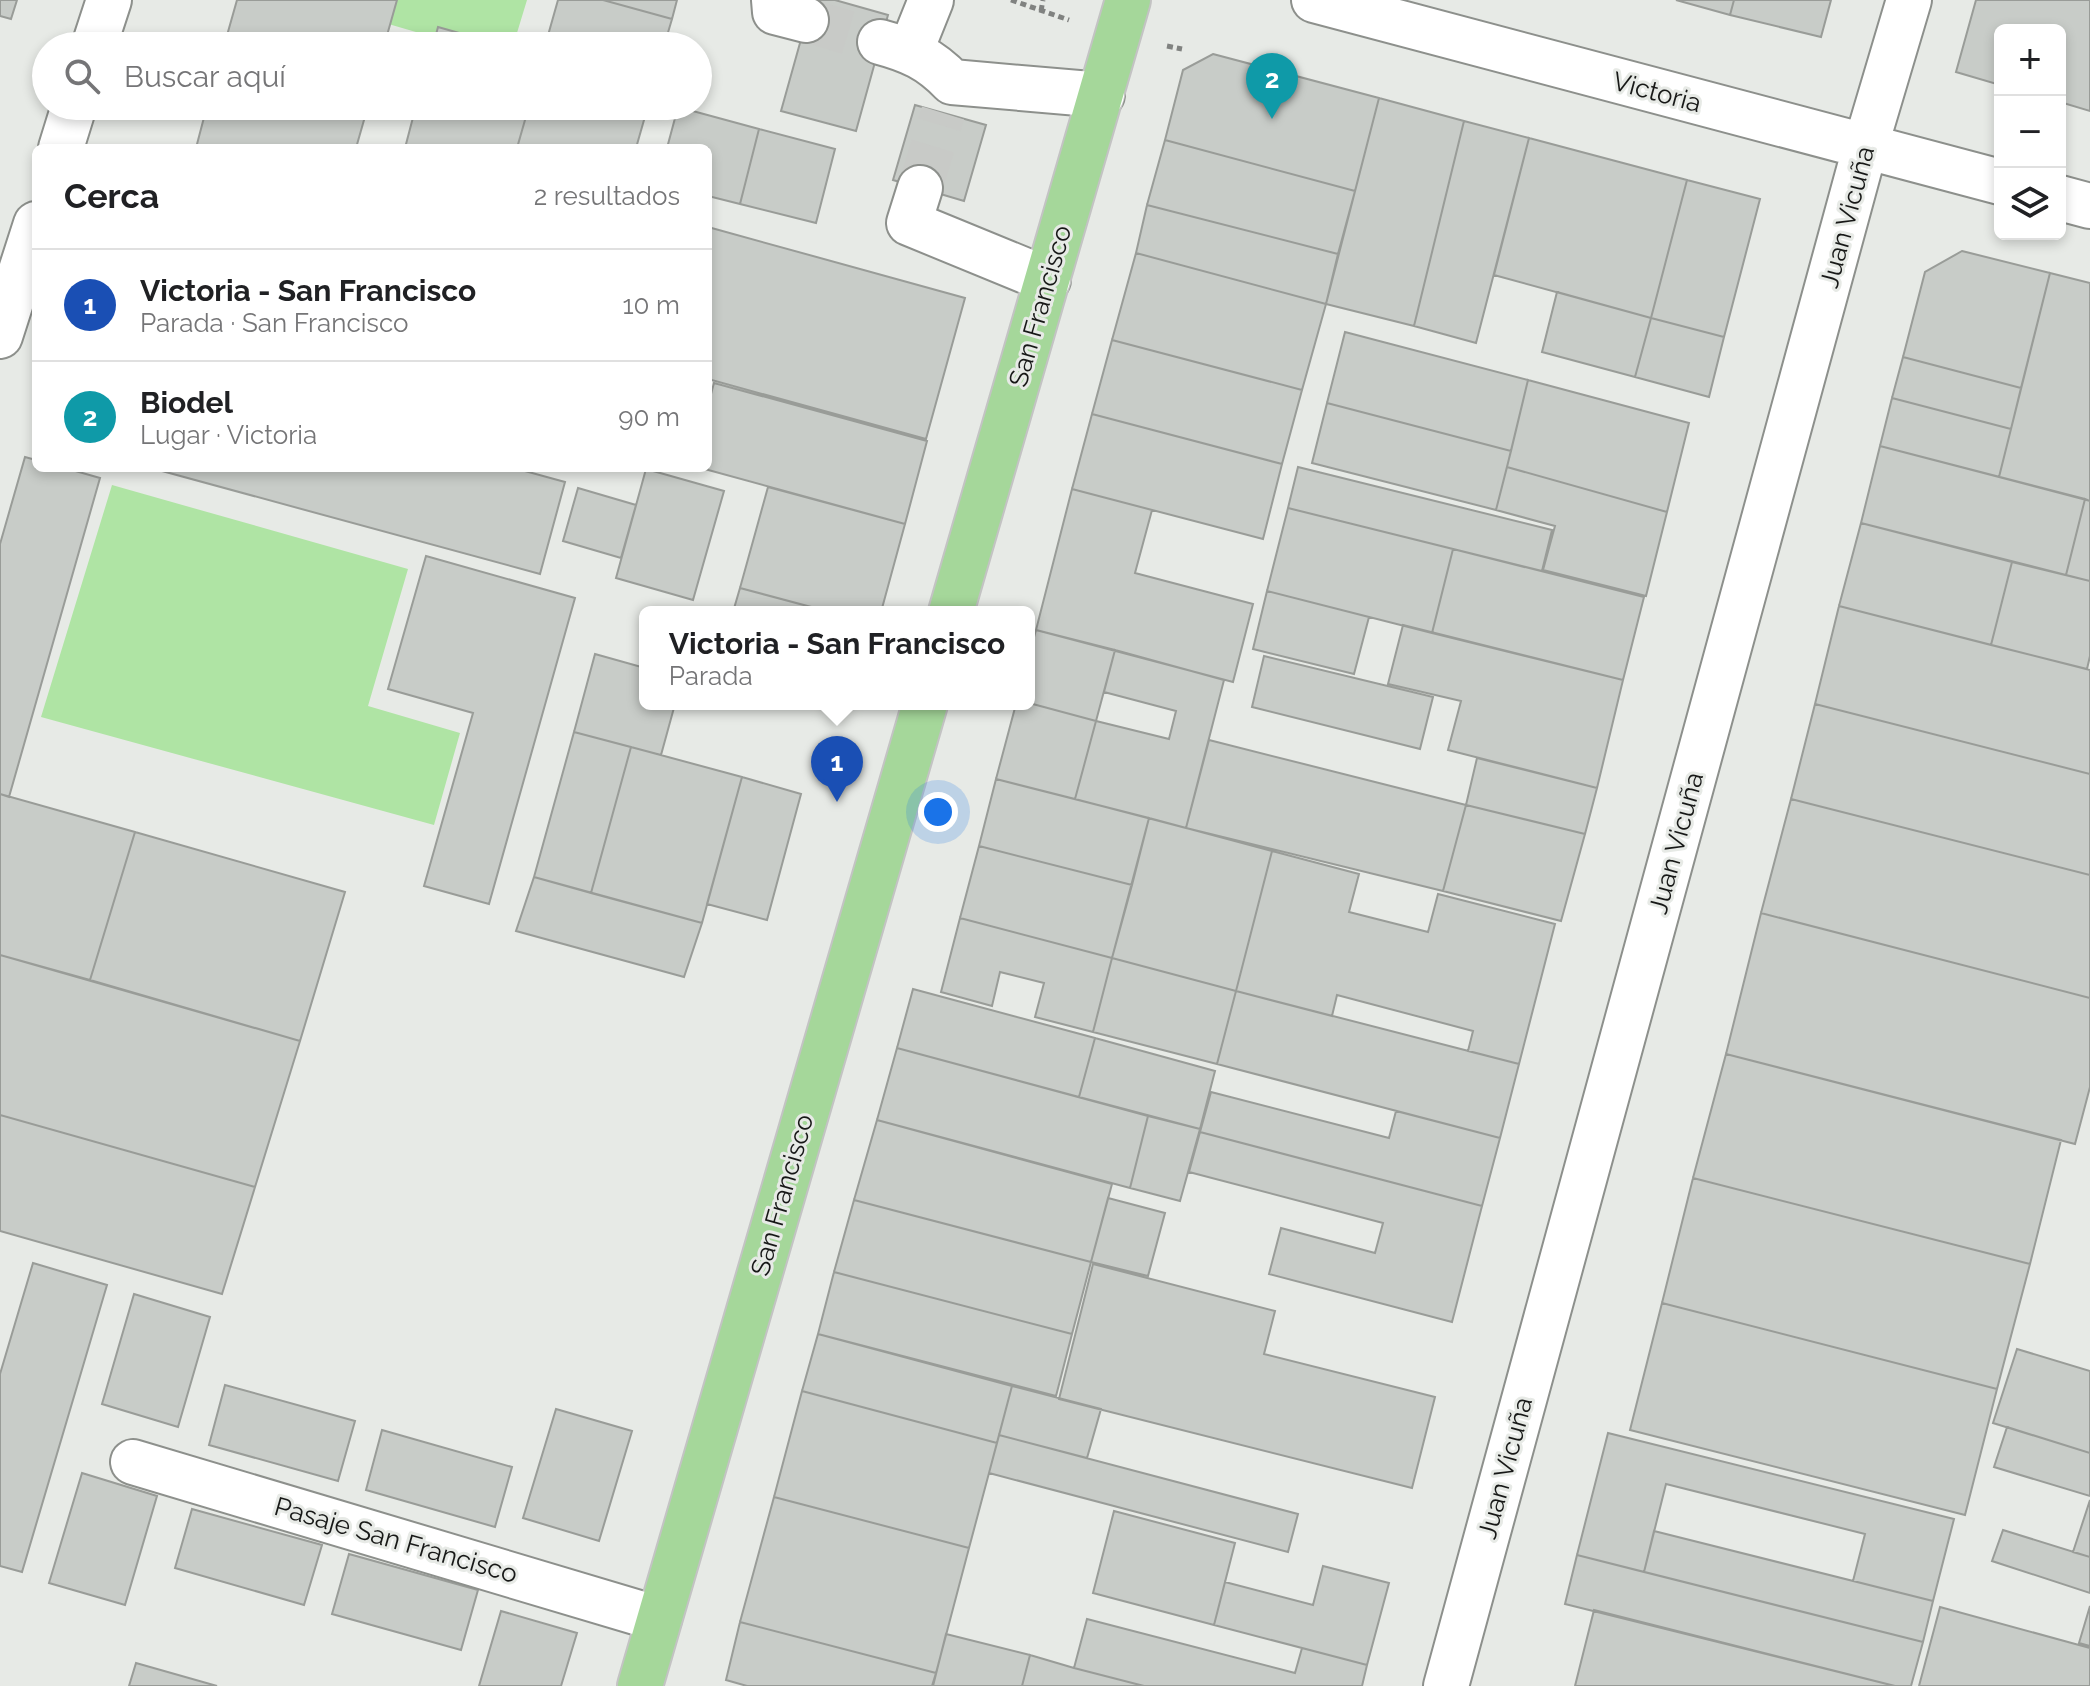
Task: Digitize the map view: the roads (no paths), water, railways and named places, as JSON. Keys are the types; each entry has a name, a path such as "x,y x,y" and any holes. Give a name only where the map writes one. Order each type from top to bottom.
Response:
{"main road":[{"name":"San Francisco","path":"953,606 1128,0"},
{"name":"San Francisco","path":"640,1686 923,710"}],"street":[{"path":"99,32 109,0"},
{"path":"931,0 896,46 935,63 947,97 1102,95"},
{"name":"Victoria","path":"1314,0 1994,180"},
{"name":"Juan Vicuña","path":"1446,1686 1865,148 1909,0"},
{"path":"62,144 70,120"},
{"path":"2066,200 2090,206"},
{"path":"914,205 1048,280"},
{"path":"0,336 32,236"},
{"name":"Pasaje San Francisco","path":"133,1462 659,1619"}],"tunnel":[{"path":"806,20 880,42"},
{"path":"920,188 943,113"}],"place":[{"name":"Biodel","path":"1272,119"},
{"name":"Victoria - San Francisco","path":"837,802"}]}
